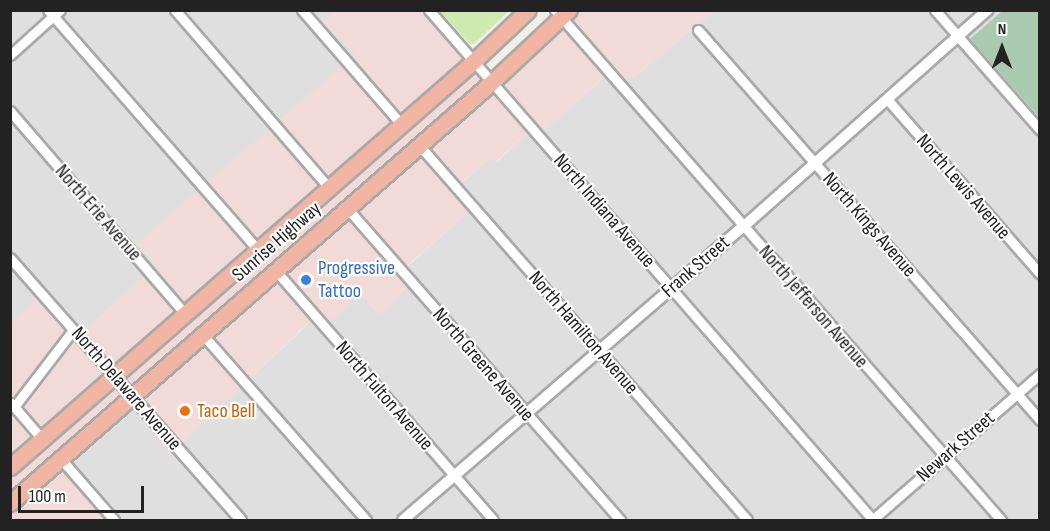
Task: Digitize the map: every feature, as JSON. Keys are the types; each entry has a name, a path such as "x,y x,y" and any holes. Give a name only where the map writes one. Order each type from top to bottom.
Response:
{"highway":[{"name":"Sunrise Highway","path":"10,467 474,61 528,10"},
{"name":"Sunrise Highway","path":"10,503 492,82 562,13"}],"street":[{"path":"175,10 329,188"},
{"path":"302,10 401,124"},
{"name":"North Indiana Avenue","path":"429,10 873,520"},
{"path":"935,10 1040,130"},
{"name":"Frank Street","path":"403,520 743,227 813,162 987,10"},
{"path":"10,55 54,13 258,250"},
{"name":"North Jefferson Avenue","path":"562,13 743,227 1001,520"},
{"name":"North Kings Avenue","path":"698,30 1040,420"},
{"name":"North Lewis Avenue","path":"887,99 1040,274"},
{"name":"North Erie Avenue","path":"10,111 185,314"},
{"name":"North Hamilton Avenue","path":"419,145 747,520"},
{"name":"North Greene Avenue","path":"347,208 620,520"},
{"name":"North Delaware Avenue","path":"10,258 241,520"},
{"name":"North Fulton Avenue","path":"276,271 493,520"},
{"path":"42,439 12,405 73,330"},
{"path":"203,335 366,520"},
{"name":"Newark Street","path":"873,520 1040,374"},
{"path":"61,459 114,520"}],"shaded area":[{"path":"11,11 336,11 324,22 356,55 138,243 156,266 81,334 47,292 11,323"},
{"path":"336,11 429,11 492,82 569,11 713,11 632,79 603,79 545,129 525,135 496,162 492,158 461,182 479,203 407,266 417,279 380,315 359,293 319,332 309,322 170,455 133,410 72,466 119,520 11,520 10,323 46,292 81,333 156,266 137,243 355,55 324,21"},
{"path":"713,11 1002,11 970,39 1039,117 1039,520 119,520 71,466 133,409 170,454 310,322 319,332 359,293 380,315 407,267 478,203 461,183 492,157 497,162 525,135 545,129 603,79 632,79"}],"green space":[{"path":"440,11 509,11 474,44 470,44"},
{"path":"1002,11 1039,11 1039,117 970,39"}],"place":[{"name":"Progressive Tattoo","path":"306,280"},
{"name":"Taco Bell","path":"185,411"}]}
